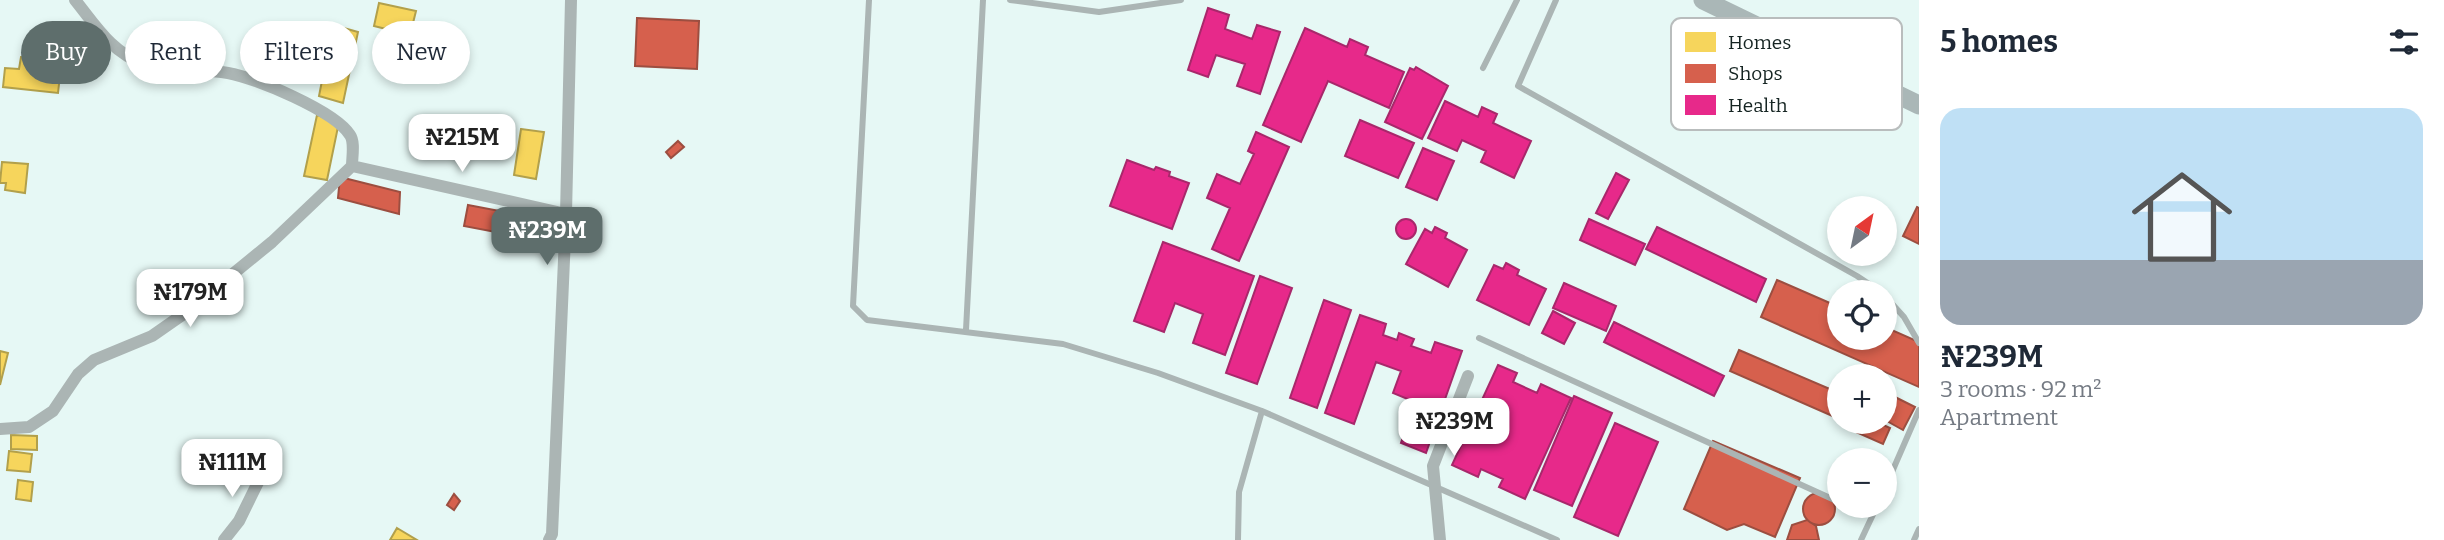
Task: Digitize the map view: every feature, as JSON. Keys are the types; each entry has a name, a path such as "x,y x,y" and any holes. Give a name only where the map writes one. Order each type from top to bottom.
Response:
{"main road":[{"path":"1703,0 1740,18"},
{"path":"1902,97 1919,105"}],"street":[{"path":"0,429 29,427 53,411 78,374 94,360 152,336 185,313 272,242 352,166 352,137 335,117 314,106 229,73 179,71 144,64 113,49 75,0"},
{"path":"552,538 566,214 571,0"},
{"path":"352,166 566,214"},
{"path":"1440,540 1433,466 1468,376"},
{"path":"224,540 239,521 263,472"}],"lane":[{"path":"869,0 853,306 867,320 966,330 1063,344 1158,373 1262,411 1556,540"},
{"path":"966,330 984,0"},
{"path":"1010,0 1099,12 1181,0"},
{"path":"1483,68 1517,0"},
{"path":"1556,0 1518,86 1863,280"},
{"path":"1897,309 1919,343"},
{"path":"1479,338 1827,497"},
{"path":"1897,460 1919,410"},
{"path":"1238,540 1239,492 1262,411"},
{"path":"1861,540 1871,518"},
{"path":"1914,540 1919,529"}],"building: Homes":[{"path":"379,3 416,11 414,21 375,21"},
{"path":"21,57 21,84 59,84 58,93 3,87 5,68 19,69"},
{"path":"321,84 347,84 343,103 319,96"},
{"path":"317,115 339,122 327,180 304,176"},
{"path":"521,129 544,132 536,179 514,175"},
{"path":"2,162 28,164 25,193 5,190 6,183 0,183"},
{"path":"0,351 8,353 0,385"},
{"path":"11,435 37,436 37,450 11,449"},
{"path":"9,451 32,454 30,472 7,470"},
{"path":"18,480 33,482 31,501 16,499"},
{"path":"397,528 417,540 390,540"}],"building: Shops":[{"path":"637,18 699,21 697,69 635,66"},
{"path":"678,141 684,147 671,158 666,152"},
{"path":"340,177 400,192 399,214 338,198"},
{"path":"468,205 526,216 522,237 464,226"},
{"path":"1917,207 1919,208 1919,244 1903,236"},
{"path":"1777,280 1827,302 1827,346 1761,317"},
{"path":"1897,332 1919,342 1919,387 1897,377 1897,364 1867,364 1835,350 1897,350"},
{"path":"1739,350 1827,388 1827,414 1730,371"},
{"path":"1897,398 1915,407 1903,430 1897,427"},
{"path":"1860,434 1887,434 1883,444"},
{"path":"1713,441 1800,478 1775,537 1744,524 1727,530 1684,509"},
{"path":"1819,493 1825,495 1827,518 1831,518 1819,525 1808,520 1803,509 1808,498"},
{"path":"454,494 460,501 454,510 447,505"},
{"path":"1807,520 1816,526 1819,540 1787,540 1792,525"}],"building: Health":[{"path":"1208,8 1229,15 1225,29 1252,39 1257,25 1280,32 1260,94 1237,86 1245,64 1216,55 1208,77 1188,70"},
{"path":"1305,28 1347,47 1350,39 1368,47 1365,55 1404,72 1389,108 1328,81 1301,142 1263,125"},
{"path":"1416,67 1448,86 1422,139 1385,122 1410,68 1414,70"},
{"path":"1445,101 1478,117 1482,107 1497,114 1493,123 1531,141 1514,178 1481,162 1486,151 1462,140 1457,151 1428,138"},
{"path":"1360,120 1414,143 1398,178 1345,156"},
{"path":"1256,132 1289,147 1239,261 1212,249 1230,208 1207,198 1217,174 1240,184 1254,154 1248,151"},
{"path":"1423,148 1454,161 1437,200 1406,187"},
{"path":"1127,160 1154,170 1156,167 1170,172 1169,176 1189,183 1172,229 1110,206"},
{"path":"1616,173 1629,180 1608,219 1596,213"},
{"path":"1406,219 1413,222 1416,229 1413,236 1406,239 1399,236 1396,229 1399,222"},
{"path":"1589,219 1645,244 1635,265 1580,240"},
{"path":"1435,227 1447,233 1445,238 1467,250 1448,287 1406,264 1425,229 1432,233"},
{"path":"1657,227 1766,279 1756,302 1646,249"},
{"path":"1163,242 1254,276 1225,355 1193,343 1203,314 1175,303 1164,332 1134,321"},
{"path":"1506,263 1519,270 1517,275 1546,289 1529,325 1477,300 1494,265 1503,269"},
{"path":"1260,276 1292,288 1257,384 1226,373"},
{"path":"1564,283 1616,306 1606,331 1553,308"},
{"path":"1324,300 1351,310 1317,408 1290,398"},
{"path":"1553,311 1575,323 1564,344 1542,333"},
{"path":"1360,315 1386,324 1383,335 1397,340 1399,333 1414,339 1411,346 1431,353 1435,342 1462,351 1426,453 1401,443 1415,402 1393,393 1401,371 1376,362 1354,424 1325,413"},
{"path":"1614,322 1724,376 1714,396 1604,342"},
{"path":"1498,365 1517,373 1513,382 1537,393 1541,384 1571,398 1525,499 1499,487 1503,479 1481,469 1478,477 1452,465"},
{"path":"1574,396 1612,413 1572,506 1534,490"},
{"path":"1615,423 1658,442 1618,536 1574,517"}]}
